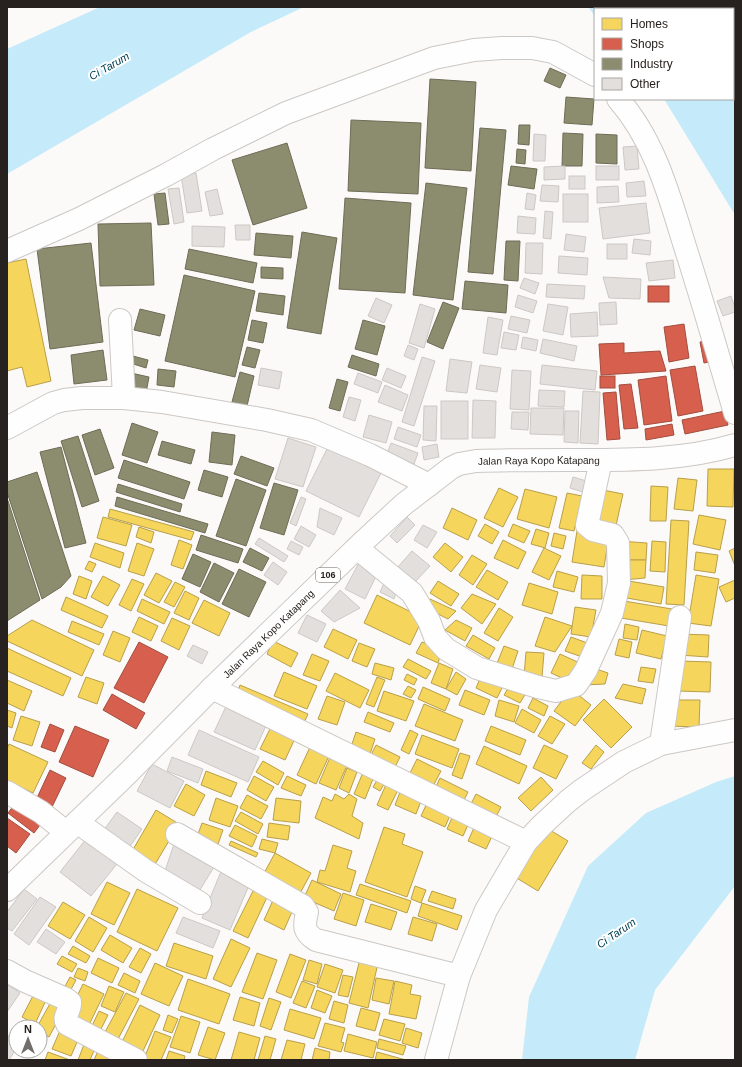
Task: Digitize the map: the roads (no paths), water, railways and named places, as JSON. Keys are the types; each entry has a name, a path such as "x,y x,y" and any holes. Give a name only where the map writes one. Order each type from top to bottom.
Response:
{"street":[{"path":"7,251 79,219 286,113 434,58 474,50 532,48 552,52 594,74"},
{"path":"619,100 627,109 643,133 661,172 706,312 735,413"},
{"path":"120,320 124,398"},
{"path":"7,428 53,403 64,400 82,398 124,398 169,403 267,420 311,430 370,455 429,485"},
{"name":"Jalan Raya Kopo Katapang","path":"7,890 212,688 357,548 404,504 451,468 467,461 659,458 717,450 735,445"},
{"path":"357,548 412,593 430,621 435,637 446,649 477,668 538,687 556,691 563,690 576,685 586,670 612,613 619,583 618,543 613,535 593,530 587,525 601,460"},
{"path":"661,744 680,617"},
{"path":"212,688 526,842"},
{"path":"436,1060 459,976 486,910 526,842 542,825 582,790 624,762 661,744 735,730"},
{"path":"7,792 41,812 72,827 200,903"},
{"path":"177,834 303,906 307,912 305,928 308,935 316,940 459,976"},
{"path":"7,971 25,981 66,999 70,1002 70,1007 65,1016 65,1021 67,1024 136,1060"}],"water":[{"name":"Ci Tarum","path":"100,7 304,7 251,32 7,174 7,49"},
{"path":"588,7 735,7 735,215 665,100 734,100 734,8 594,8 594,15"},
{"name":"Ci Tarum","path":"735,776 735,886 655,990 635,1060 522,1060 529,997 588,866 646,813 716,782"}]}
